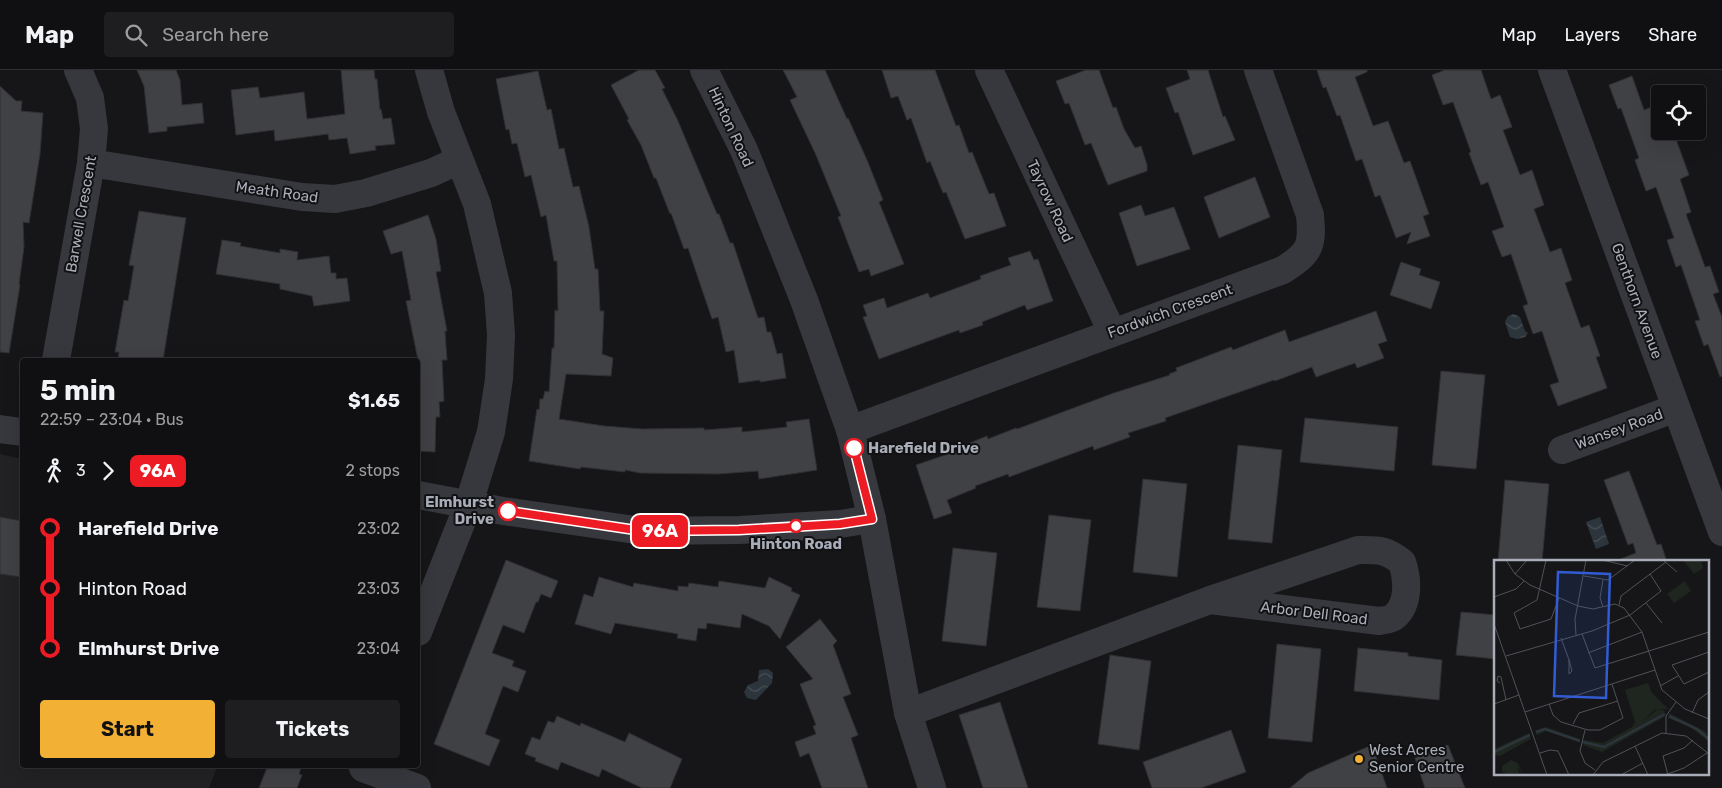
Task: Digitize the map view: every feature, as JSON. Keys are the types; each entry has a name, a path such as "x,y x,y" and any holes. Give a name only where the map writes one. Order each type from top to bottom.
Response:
{"street":[{"name":"Barwell Crescent","path":"56,358 91,163 94,128 90,98 78,70"},
{"path":"420,627 469,503 491,432 499,379 500,335 498,293 477,204 441,112 429,70"},
{"name":"Hinton Road","path":"704,70 744,150 804,300 850,430 872,519 908,713 932,788"},
{"name":"Tayrow Road","path":"989,70 1112,332"},
{"name":"Fordwich Crescent","path":"850,430 1283,270 1299,260 1308,249 1312,231 1310,215 1258,70"},
{"name":"Genthorn Avenue","path":"1552,70 1722,532"},
{"name":"Meath Road","path":"91,163 302,197 335,199 366,193 422,176 459,160"},
{"name":"Wansey Road","path":"1562,450 1676,408"},
{"path":"0,429 20,432"},
{"path":"420,495 469,503 503,511 642,531 739,530 840,524 872,519"},
{"name":"Arbor Dell Road","path":"908,713 1210,600 1358,550 1390,552 1402,562 1407,588 1403,606 1394,618 1380,621 1210,600"},
{"path":"361,774 417,788"}],"shaded area":[{"path":"0,454 20,459 20,768 217,768 209,788 0,788"}],"water":[{"path":"1514,314 1520,317 1525,331 1528,333 1525,337 1517,339 1510,337 1505,322 1508,316"},
{"path":"1600,517 1609,544 1596,549 1586,522"},
{"path":"768,669 773,673 772,683 756,700 747,698 744,692 748,685 758,681 759,670"}],"building":[{"path":"137,70 176,70 180,80 182,105 202,103 204,123 167,127 167,131 149,133 144,86"},
{"path":"341,70 374,70 375,79 377,79 380,110 383,119 391,118 395,144 375,146 376,150 350,154 347,138 329,140 328,134 275,141 274,130 236,135 231,90 258,87 260,98 304,92 307,119 345,114"},
{"path":"639,70 655,70 665,88 662,89 678,121 730,243 733,243 758,318 764,317 767,332 771,332 777,354 782,353 786,378 739,383 734,350 726,352 718,317 712,319 688,248 684,249 656,178 654,178 641,145 627,120 629,119 611,85"},
{"path":"783,70 825,70 867,160 883,200 879,202 904,264 871,276 869,269 859,272 838,217 841,216 816,155 790,100 797,97"},
{"path":"882,70 935,70 956,126 959,125 969,153 972,152 989,194 994,193 1006,226 965,239 946,192 943,193 930,161 927,163 911,118 907,120 898,96 891,98"},
{"path":"1086,70 1099,70 1113,108 1116,107 1124,129 1135,148 1141,146 1147,171 1108,185 1091,143 1085,145 1069,103 1065,104 1056,81"},
{"path":"1187,70 1208,70 1223,117 1225,116 1235,140 1193,155 1178,112 1175,113 1166,88 1190,79"},
{"path":"1317,70 1367,70 1367,72 1355,77 1373,126 1388,121 1404,163 1410,161 1429,214 1423,216 1430,236 1407,244 1411,232 1396,238 1380,195 1375,197 1362,159 1356,161 1340,115 1337,116 1326,87 1323,88"},
{"path":"1445,70 1481,70 1491,99 1500,95 1512,127 1503,130 1520,175 1532,170 1544,205 1534,209 1550,252 1561,248 1572,280 1565,283 1581,328 1589,325 1600,356 1596,357 1607,388 1558,406 1550,385 1559,382 1542,331 1533,334 1523,306 1528,304 1511,254 1502,257 1492,231 1504,227 1488,182 1481,185 1453,102 1443,105 1432,75"},
{"path":"538,71 547,110 551,109 559,149 564,148 573,187 579,186 589,227 595,269 598,269 600,311 604,311 602,354 613,358 611,376 566,374 559,419 604,426 643,429 704,428 704,430 742,427 742,432 787,427 786,422 809,419 817,470 759,479 758,471 718,474 640,473 581,467 580,469 529,461 537,409 539,410 540,399 543,399 545,391 549,392 552,348 554,348 555,310 558,311 557,261 554,261 546,215 541,217 531,175 525,177 517,143 512,144 509,129 506,130 496,79"},
{"path":"1632,76 1644,110 1651,107 1651,140 1676,140 1689,175 1680,179 1691,212 1686,214 1705,267 1710,266 1719,292 1713,294 1722,317 1722,376 1720,377 1708,344 1704,346 1695,321 1700,320 1681,265 1676,267 1667,240 1674,238 1656,187 1646,191 1635,160 1639,158 1621,108 1618,109 1609,85"},
{"path":"0,86 16,101 22,101 21,111 43,113 40,154 29,223 23,222 24,247 20,285 9,353 0,352"},
{"path":"1255,177 1270,217 1219,238 1204,197"},
{"path":"1141,205 1145,216 1174,207 1190,249 1137,266 1119,213"},
{"path":"139,211 186,218 163,358 118,358 119,352 115,352 124,300 128,301 134,266 129,265"},
{"path":"428,215 436,239 441,271 436,272 447,331 445,331 447,360 442,360 444,401 439,402 440,417 436,417 435,452 420,451 420,358 418,358 406,301 411,300 402,251 391,254 383,231"},
{"path":"222,240 241,243 240,246 280,253 280,249 298,252 297,260 329,256 331,273 336,273 336,279 347,278 350,301 314,306 312,296 280,289 280,284 216,274"},
{"path":"1030,251 1034,260 1038,259 1053,301 1027,310 1025,305 982,322 983,325 960,333 959,330 879,359 863,317 867,316 863,305 884,298 887,308 928,293 930,298 981,279 980,276 1011,265 1008,258"},
{"path":"1401,262 1421,269 1419,275 1440,282 1431,309 1390,295"},
{"path":"1376,311 1387,341 1378,344 1384,358 1357,368 1355,363 1316,377 1312,367 1165,418 1166,421 1128,433 1130,437 1094,450 1093,446 1009,477 1008,474 975,486 976,488 947,500 952,513 934,519 916,465 966,448 965,445 987,436 988,439 1114,393 1170,375 1177,371 1176,368 1231,347 1233,350 1285,330 1289,342"},
{"path":"1441,371 1485,375 1476,469 1432,465"},
{"path":"1305,418 1398,427 1394,471 1300,462"},
{"path":"1238,445 1282,450 1272,543 1228,539"},
{"path":"1629,471 1657,545 1661,544 1666,560 1618,560 1636,553 1633,543 1628,545 1604,480"},
{"path":"1143,479 1187,484 1177,577 1133,572"},
{"path":"1505,480 1549,484 1542,560 1498,560"},
{"path":"1049,515 1091,520 1080,611 1037,607"},
{"path":"0,517 20,521 20,577 0,574"},
{"path":"953,548 997,553 986,646 942,641"},
{"path":"506,560 558,581 551,598 541,594 524,633 503,625 492,653 514,661 512,666 526,671 518,692 503,686 485,734 500,740 489,766 434,744"},
{"path":"599,577 633,587 634,583 678,591 678,586 688,587 689,583 718,587 719,581 765,588 769,577 792,588 791,591 800,595 780,639 769,626 742,614 740,628 707,623 706,629 698,628 696,641 677,638 678,634 615,623 611,634 575,624 584,594 593,597"},
{"path":"1461,612 1494,615 1494,659 1456,655"},
{"path":"820,619 837,641 833,645 851,694 843,697 858,735 851,738 868,788 822,788 809,753 800,757 795,742 816,734 813,726 816,725 800,684 813,679 786,647"},
{"path":"1277,644 1321,649 1312,742 1268,738"},
{"path":"1358,648 1408,653 1408,656 1442,660 1439,700 1354,691"},
{"path":"1110,655 1151,661 1139,750 1098,744"},
{"path":"1000,702 1028,788 983,788 959,715"},
{"path":"557,716 580,726 581,723 625,742 629,733 682,759 670,788 642,788 602,769 599,777 561,762 558,770 535,761 536,758 525,754 532,737 540,740 548,721 554,723"},
{"path":"1231,730 1246,772 1201,788 1152,788 1143,762"},
{"name":"West Acres Senior Centre","path":"1372,745 1387,788 1290,788 1308,773"},
{"path":"1448,745 1465,788 1425,788 1415,758"},
{"path":"267,768 301,768 299,774 302,775 297,788 259,788"}],"bus line":[{"name":"96A","path":"508,511 642,531 739,530 840,524 872,519 854,448"}],"place":[{"name":"Harefield Drive","path":"854,448"},
{"name":"Elmhurst Drive","path":"508,511"},
{"name":"Hinton Road","path":"796,526"},
{"name":"West Acres Senior Centre","path":"1359,759"}]}
